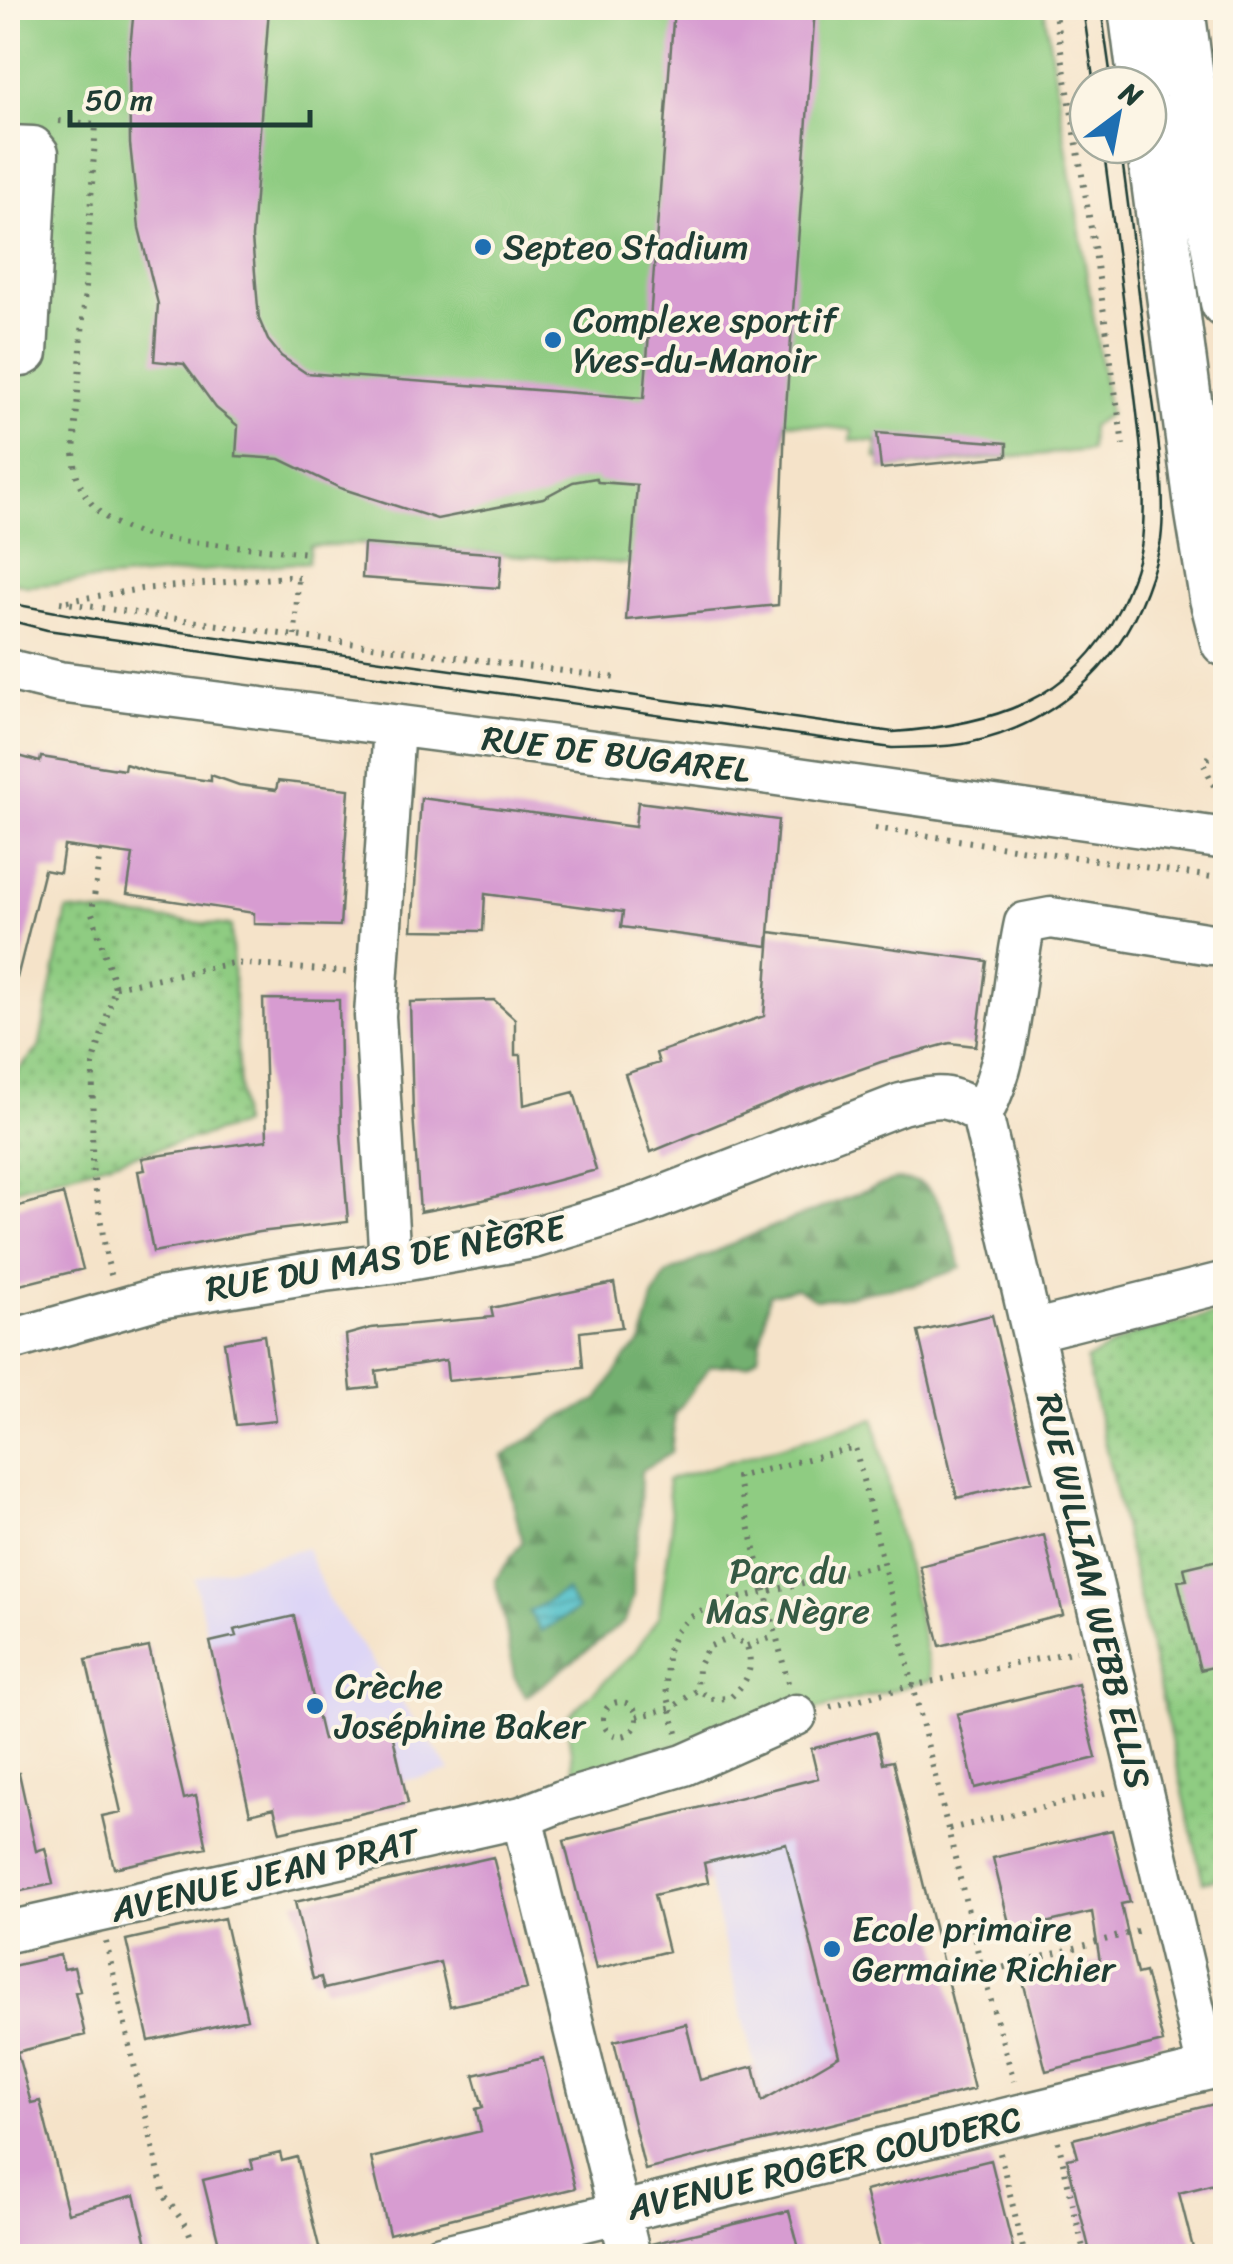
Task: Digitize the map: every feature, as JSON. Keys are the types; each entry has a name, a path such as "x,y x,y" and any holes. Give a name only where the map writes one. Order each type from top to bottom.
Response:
{"main road":[{"path":"1134,8 1141,65"},
{"path":"1179,8 1226,302"},
{"path":"1155,165 1201,513 1226,642"}],"street":[{"path":"8,146 32,148 38,153 27,352 8,356"},
{"name":"RUE DE BUGAREL","path":"8,670 59,682 749,771 1226,839"},
{"path":"390,1264 375,1016 394,726"},
{"path":"982,1114 1007,1037 1026,923 1051,918 1211,944"},
{"name":"RUE DU MAS DE NÈGRE","path":"8,1341 158,1298 534,1238 638,1206 902,1104 932,1096 948,1096 982,1114"},
{"name":"RUE WILLIAM WEBB ELLIS","path":"982,1114 1172,1922 1217,2067"},
{"path":"1032,1331 1226,1282"},
{"name":"AVENUE JEAN PRAT","path":"8,1932 522,1817 562,1801 684,1765 796,1715"},
{"path":"522,1817 630,2256"},
{"name":"AVENUE ROGER COUDERC","path":"440,2256 1217,2067"}],"path":[{"path":"1054,8 1123,444"},
{"path":"45,120 96,124 74,453 78,477 91,500 108,519 132,532 163,540 308,553"},
{"path":"295,636 302,578 141,589 60,602 295,636 617,678"},
{"path":"1226,750 1212,754 1204,762 1226,811"},
{"path":"100,851 92,913 115,987 93,1065 92,1167 107,1260 121,1308"},
{"path":"115,987 233,963 378,973"},
{"path":"1085,2256 1022,2115 982,1973 949,1830 912,1686 882,1564 855,1447 737,1477 796,1715 912,1686 1106,1645"},
{"path":"684,1765 666,1688 668,1653 675,1632 689,1618 715,1604 882,1564"},
{"path":"748,1646 776,1636"},
{"path":"733,1637 748,1646 752,1661 747,1680 730,1698 711,1699 697,1690 698,1667 708,1647 733,1637"},
{"path":"637,1717 672,1708 697,1690"},
{"path":"616,1702 628,1703 637,1717 632,1733 621,1737 610,1734 603,1724 606,1708 616,1702"},
{"path":"949,1830 1140,1784"},
{"path":"982,1973 1172,1922"},
{"path":"107,1945 164,2195 188,2229 198,2256"},
{"path":"1022,2115 1025,2256"}],"shaded area":[{"name":"Crèche Joséphine Baker","path":"307,1548 327,1598 451,1771 403,1781 408,1802 280,1832 274,1808 250,1814 194,1578"},
{"name":"Ecole primaire Germaine Richier","path":"876,1732 883,1762 893,1761 974,2089 773,2139 691,1810 797,1795 794,1784 818,1778 811,1749"}],"green space":[{"name":"Complexe sportif Yves-du-Manoir","path":"8,8 1044,8 1109,414 1091,426 1090,450 881,469 880,458 876,458 877,442 851,440 852,430 786,422 780,479 642,565 364,544 310,546 308,562 27,586 8,580"},
{"path":"67,910 231,926 241,1125 8,1191 8,1081 39,1048"},
{"path":"894,1180 919,1183 935,1197 947,1220 961,1268 916,1284 838,1298 815,1299 796,1288 769,1295 758,1356 748,1364 710,1366 675,1414 671,1453 641,1471 633,1596 625,1621 526,1697 514,1676 495,1580 522,1542 503,1456 563,1416 598,1400 627,1356 642,1342 653,1298 666,1274 757,1233"},
{"path":"1225,1312 1225,1877 1203,1882 1086,1360 1132,1335"},
{"name":"Parc du Mas Nègre","path":"874,1419 932,1680 574,1772 566,1718 634,1653 659,1616 672,1526 667,1480"}],"water":[{"path":"566,1590 577,1610 541,1631 529,1612"}],"building":[{"path":"134,8 269,8 252,238 259,319 281,356 306,373 644,398 674,8 815,8 785,422 778,605 626,620 637,485 598,482 596,478 573,482 543,498 437,519 340,488 280,459 236,456 238,426 216,408 184,364 154,361 158,304 139,228 130,144 129,59"},
{"path":"877,433 1007,443 1007,456 881,469"},
{"path":"364,544 502,554 499,588 362,578"},
{"path":"8,753 40,762 41,757 124,770 125,764 153,773 211,781 211,775 239,785 276,790 278,781 349,789 340,926 254,924 254,913 127,894 133,855 64,846 60,873 44,870 17,978 8,977"},
{"path":"421,798 635,827 638,802 778,820 768,946 621,927 623,912 485,894 483,931 412,930"},
{"path":"770,932 987,961 976,1046 950,1043 881,1062 651,1152 625,1074 659,1063 656,1053 764,1016"},
{"path":"263,999 339,1000 341,1133 348,1222 259,1232 153,1252 138,1171 145,1170 142,1158 267,1140"},
{"path":"494,1000 515,1019 515,1055 521,1055 524,1105 574,1092 596,1170 420,1212 410,1002"},
{"path":"63,1194 83,1269 8,1288 8,1209"},
{"path":"614,1283 622,1327 580,1332 583,1367 448,1381 446,1360 376,1371 378,1387 351,1390 346,1335 371,1328 493,1317 491,1308"},
{"path":"992,1315 1032,1481 957,1498 918,1332"},
{"path":"264,1335 276,1421 236,1425 224,1342"},
{"path":"1044,1535 1063,1615 940,1646 920,1566"},
{"path":"1226,1558 1226,1664 1200,1670 1178,1581 1187,1580 1184,1568"},
{"path":"294,1616 323,1740 390,1724 408,1803 280,1832 274,1808 250,1814 210,1642 236,1636 234,1630"},
{"path":"149,1647 184,1799 196,1796 207,1848 114,1868 102,1816 121,1812 86,1660"},
{"path":"1078,1684 1096,1758 975,1788 957,1714"},
{"name":"Ecole primaire Germaine Richier","path":"876,1732 883,1763 893,1761 974,2089 645,2170 614,2041 686,2024 700,2080 754,2066 762,2101 839,2056 786,1843 704,1863 708,1882 654,1895 668,1951 596,1969 564,1841 818,1778 811,1749"},
{"path":"19,1773 36,1851 45,1848 53,1884 8,1894 8,1774"},
{"path":"1112,1830 1130,1902 1121,1904 1137,1974 1145,1972 1163,2042 1046,2071 1023,1981 1100,1962 1092,1912 1011,1931 993,1858"},
{"path":"493,1857 527,1989 450,2006 440,1962 324,1989 321,1977 313,1979 295,1902"},
{"path":"224,1918 247,2019 149,2041 126,1940"},
{"path":"60,1955 64,1969 74,1967 80,1991 75,1992 85,2035 17,2052 31,2103 40,2101 68,2213 135,2195 150,2256 8,2256 8,1967"},
{"path":"543,2058 575,2188 389,2234 371,2158 481,2131 476,2109 483,2107 474,2075"},
{"path":"1226,2101 1226,2181 1179,2193 1195,2256 1091,2256 1067,2159 1078,2157 1073,2139"},
{"path":"280,2153 282,2161 297,2157 320,2251 296,2256 222,2256 203,2180 253,2168 251,2160"},
{"path":"991,2160 1015,2256 924,2256 921,2248 882,2256 865,2191"},
{"path":"789,2211 801,2256 653,2256 651,2244"}],"tram line":[{"path":"1083,8 1091,65"},
{"path":"1101,8 1109,65"},
{"path":"8,603 104,621 893,732 995,715 1053,687 1078,666 1100,641 1119,609 1138,560 1143,490 1139,430 1106,165"},
{"path":"8,620 47,630 892,748 940,747 998,735 1053,708 1098,669 1133,620 1161,540 1159,445 1123,165"}],"place":[{"name":"Septeo Stadium","path":"483,247"},
{"name":"Complexe sportif Yves-du-Manoir","path":"553,340"},
{"name":"Crèche Joséphine Baker","path":"315,1706"},
{"name":"Ecole primaire Germaine Richier","path":"832,1949"}]}
